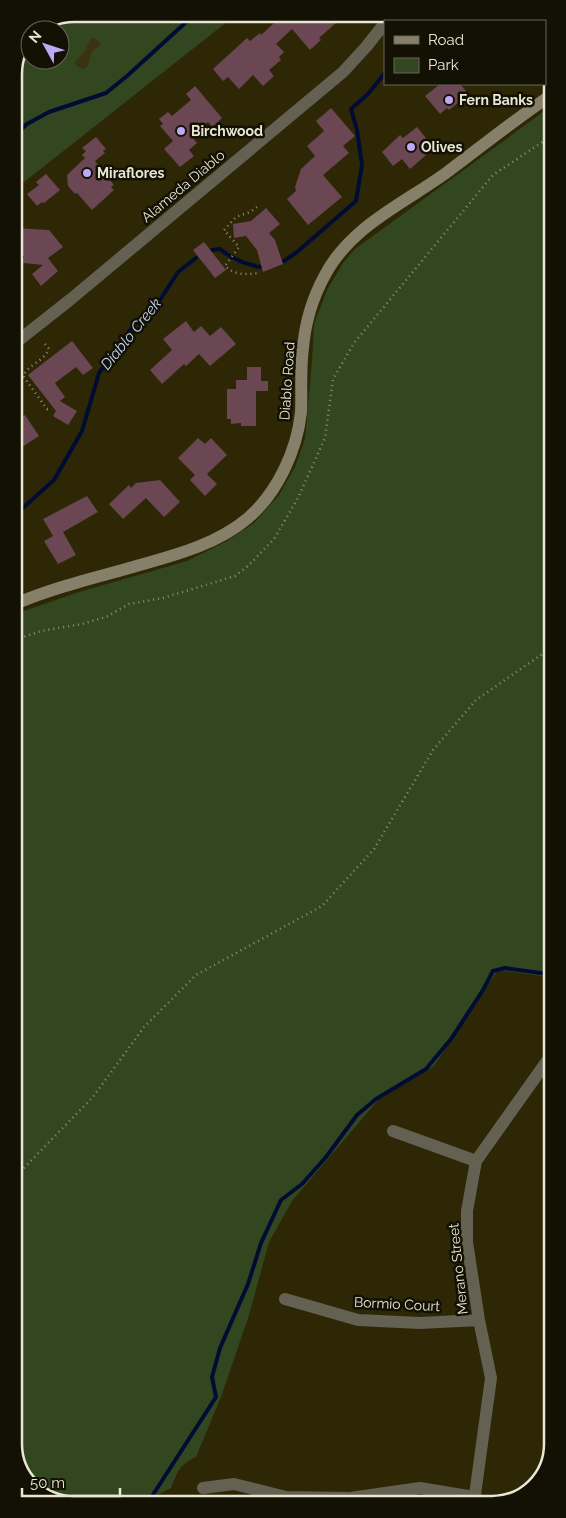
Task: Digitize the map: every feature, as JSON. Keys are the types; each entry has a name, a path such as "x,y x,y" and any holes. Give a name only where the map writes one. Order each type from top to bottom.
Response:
{"street":[{"name":"Alameda Diablo","path":"23,337 71,299 342,72 384,24"},
{"name":"Diablo Road","path":"23,602 189,549 229,531 253,512 269,496 281,475 298,430 304,340 318,289 331,264 344,248 369,224 445,173 544,100"},
{"name":"Merano Street","path":"475,1496 491,1378 479,1320 467,1242 467,1211 476,1161 544,1065"},
{"path":"392,1131 476,1161"},
{"name":"Bormio Court","path":"285,1299 358,1320 420,1323 479,1320"},
{"path":"203,1488 234,1484 280,1495"},
{"path":"366,1496 420,1488 456,1496"}],"path":[{"path":"23,637 41,631 106,618 129,604 163,598 235,576 249,565 274,539 298,498 325,438 333,379 354,343 492,175 544,141"},
{"path":"257,207 250,212 236,217 224,230 239,247 225,266 240,274 258,273"},
{"path":"45,344 49,350 46,355 42,360 31,366 23,376 48,408 51,409"},
{"path":"22,1170 93,1097 144,1027 196,975 322,906 374,849 433,750 476,700 544,653"}],"green space":[{"path":"226,22 23,183 23,71 70,70 70,23"},
{"path":"544,111 544,976 498,970 434,1066 379,1099 292,1201 269,1242 249,1315 221,1397 196,1457 180,1469 171,1488 157,1495 71,1495 58,1493 43,1485 31,1472 24,1457 22,1443 23,611 79,592 187,561 227,541 254,523 279,495 295,467 305,439 314,324 327,290 343,263 355,249"}],"sand":[{"path":"91,38 97,39 101,44 94,49 88,65 84,69 76,65 75,62 85,51"}],"building":[{"path":"275,22 336,23 319,38 321,40 310,50 292,29 276,44 284,52 279,57 281,60 269,70 274,76 263,86 253,75 239,89 228,77 223,81 213,69 247,38 250,41 260,33 261,35"},
{"name":"Fern Banks","path":"439,85 461,85 472,98 463,106 459,102 440,114 425,96"},
{"name":"Birchwood","path":"195,86 222,118 212,127 208,122 191,136 197,143 189,150 194,156 180,167 164,149 173,141 160,126 163,124 159,119 168,112 172,116 191,100 186,94"},
{"path":"331,108 355,136 343,146 349,153 323,175 342,197 308,225 287,199 296,191 295,187 301,169 315,156 307,146 324,131 316,121"},
{"name":"Olives","path":"417,127 434,148 410,169 402,159 393,166 382,152 400,135 403,138"},
{"name":"Miraflores","path":"96,137 106,149 103,151 105,153 95,161 114,185 111,187 114,190 92,210 68,186 67,175 85,158 82,155 86,151 82,148"},
{"path":"46,174 60,190 44,203 42,202 37,206 27,194 39,185 36,182"},
{"path":"266,208 280,224 269,233 275,240 283,264 263,272 257,250 246,236 234,238 233,224 251,221"},
{"path":"23,229 49,230 63,247 48,258 58,271 41,286 32,274 43,265 23,263"},
{"path":"204,242 226,270 215,278 193,250"},
{"path":"186,321 194,332 201,326 210,336 221,327 236,344 210,366 199,354 186,366 184,364 162,384 150,370 172,350 163,339"},
{"path":"72,341 93,368 83,375 76,367 55,383 65,397 60,401 77,411 68,425 53,416 56,411 28,375"},
{"path":"247,367 261,367 261,381 268,381 268,391 256,391 256,426 241,426 241,423 231,424 231,419 227,419 227,389 236,389 236,380 247,380"},
{"path":"25,415 39,436 23,447 23,416"},
{"path":"198,438 205,444 211,438 227,455 207,474 217,484 205,496 190,480 195,475 178,458"},
{"path":"160,480 180,502 164,517 146,498 123,519 109,504 129,485 131,488 136,483"},
{"path":"87,496 98,512 63,532 76,555 58,564 44,541 53,536 43,519"}],"waterway":[{"path":"23,128 49,112 106,93 186,22"},
{"name":"Diablo Creek","path":"284,261 356,201 362,165 357,130 351,109 368,94 384,74"},
{"name":"Diablo Creek","path":"212,250 220,249 238,261 260,267"},
{"name":"Diablo Creek","path":"23,508 54,480 82,431 99,373 134,325 160,300 178,272 196,258"},
{"path":"153,1495 216,1397 212,1377 220,1348 248,1284 261,1243 281,1200 302,1184 326,1157 357,1115 376,1099 426,1069 451,1039 493,971 505,968 544,973"}],"place":[{"name":"Fern Banks","path":"449,100"},
{"name":"Birchwood","path":"181,131"},
{"name":"Olives","path":"411,147"},
{"name":"Miraflores","path":"87,173"}]}
